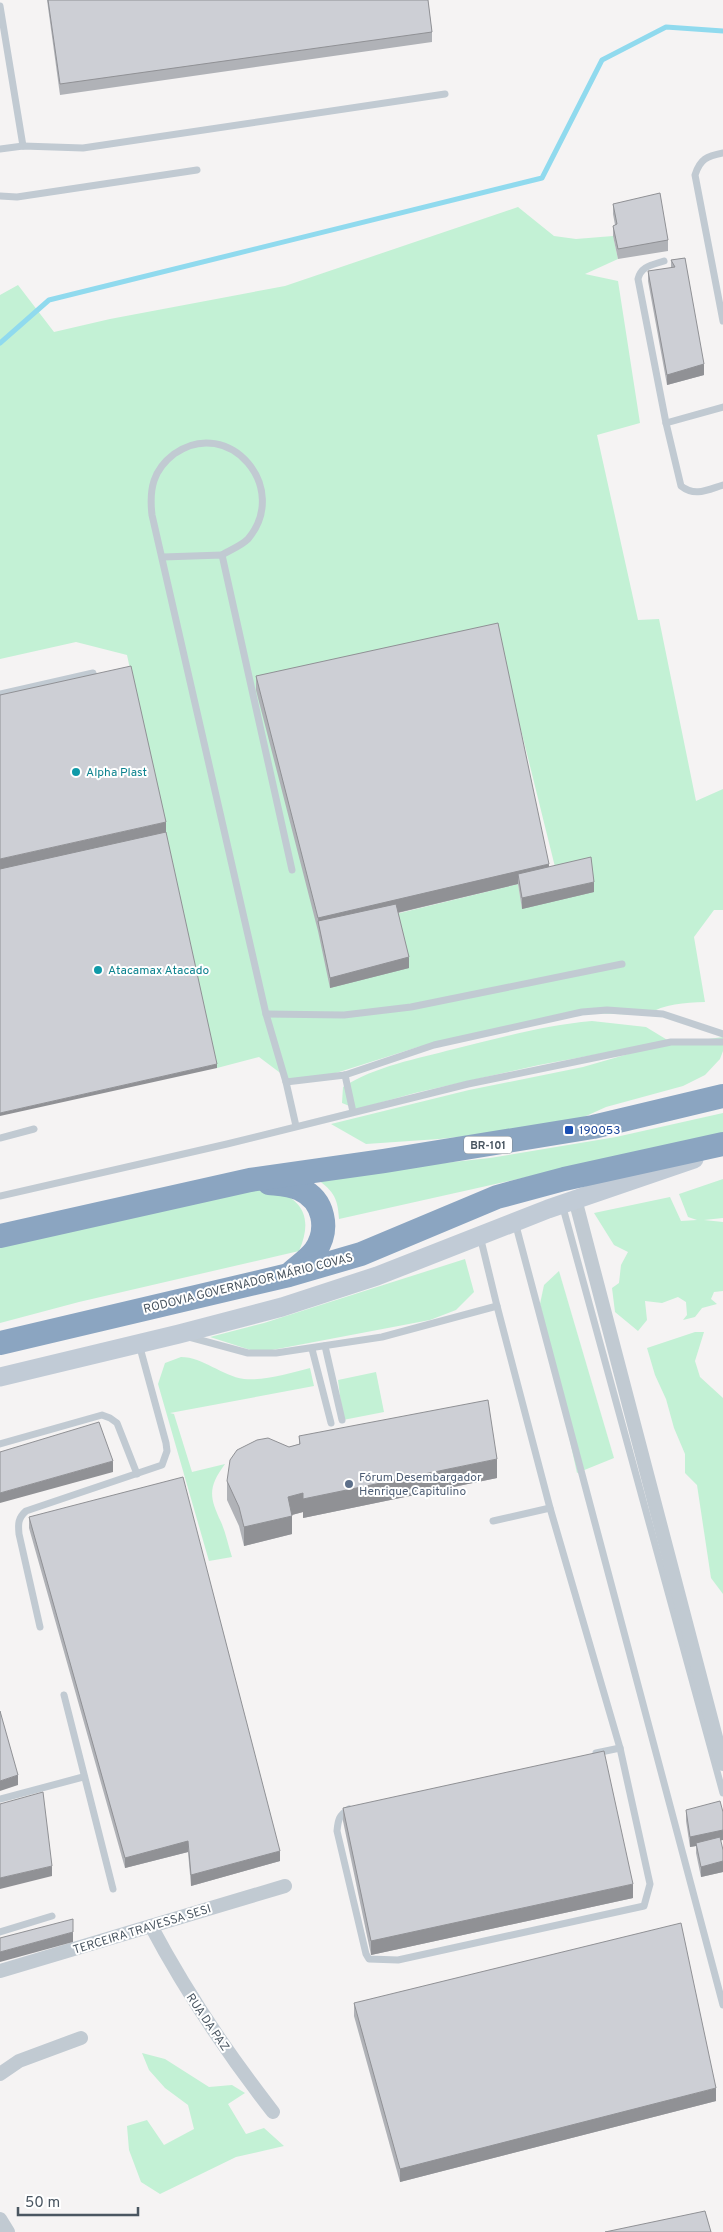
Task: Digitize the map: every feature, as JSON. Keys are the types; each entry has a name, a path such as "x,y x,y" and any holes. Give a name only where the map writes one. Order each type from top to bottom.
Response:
{"highway":[{"name":"BR-101","path":"0,1236 250,1180 384,1161 593,1127 723,1096"},
{"name":"RODOVIA GOVERNADOR MÁRIO COVAS","path":"0,1344 289,1275 361,1254 497,1197 532,1187 723,1145"},
{"path":"250,1180 298,1188 309,1194 321,1209 323,1229 319,1243 310,1257 289,1275"}],"main road":[{"path":"0,1377 282,1307 385,1273 569,1202 681,1164 723,1145"}],"street":[{"path":"569,1202 723,1764"},
{"name":"TERCEIRA TRAVESSA SESI","path":"0,1971 285,1886"},
{"name":"RUA DA PAZ","path":"151,1926 196,2005 273,2112"},
{"path":"0,2074 19,2061 81,2038"},
{"path":"0,2219 8,2232"}],"lane":[{"path":"0,6 23,146"},
{"path":"0,150 23,146 83,148 445,94"},
{"path":"723,153 708,156 698,164 695,175 723,321"},
{"path":"0,196 17,197 197,170"},
{"path":"664,261 646,267 640,272 638,279 666,423 681,486 689,492 697,493 723,485"},
{"path":"666,423 723,406"},
{"path":"163,557 222,555 246,540 255,529 260,512 262,487 252,466 240,455 219,444 195,443 168,459 154,476 150,498 152,515 266,1014 286,1082 296,1126"},
{"path":"222,555 292,870"},
{"path":"0,694 93,673"},
{"path":"266,1014 344,1015 411,1008 622,964"},
{"path":"286,1082 345,1075 434,1045 582,1012 607,1010 663,1014 723,1034"},
{"path":"0,1196 227,1144 468,1084 671,1042 723,1042"},
{"path":"345,1075 353,1112"},
{"path":"0,1138 34,1129"},
{"path":"569,1202 723,1792"},
{"path":"515,1222 723,2005"},
{"path":"359,1807 342,1813 338,1820 337,1831 366,1954 369,1959 398,1960 644,1906 650,1884 620,1748 550,1508 480,1236"},
{"path":"179,1334 248,1353 312,1349 382,1336 498,1306"},
{"path":"40,1627 19,1534 18,1524 21,1516 26,1511 162,1465 167,1451 138,1344"},
{"path":"325,1346 342,1420"},
{"path":"312,1349 331,1423"},
{"path":"321,1382 333,1379"},
{"path":"0,1444 102,1416 118,1423 137,1474"},
{"path":"493,1521 550,1508"},
{"path":"64,1695 114,1889"},
{"path":"591,1754 620,1748"},
{"path":"0,1799 84,1777"},
{"path":"0,1932 52,1916"}],"green space":[{"path":"518,207 554,236 576,239 613,236 618,259 585,274 618,281 640,423 597,435 638,620 659,619 696,801 723,789 723,910 714,910 694,937 705,1002 668,1006 647,1015 584,1013 418,1047 317,1079 287,1078 259,1057 217,1068 127,655 76,642 0,659 0,295 18,285 54,332 110,319 285,286","holes":["498,637 557,875 522,908 518,884 396,914"]},
{"path":"592,1021 646,1027 669,1041 539,1065 415,1093 357,1109 342,1103 343,1087 383,1068 523,1032"},
{"path":"723,1037 723,1051 720,1059 705,1075 683,1086 606,1107 564,1126 439,1139 366,1144 331,1124 469,1090 583,1067 656,1046"},
{"path":"723,1113 723,1133 339,1219 333,1194 314,1177 490,1158 616,1137"},
{"path":"723,1179 723,1218 704,1220 723,1222 723,1291 714,1292 711,1299 717,1304 702,1308 695,1317 683,1320 687,1315 686,1302 678,1297 662,1303 645,1301 647,1320 638,1331 615,1312 612,1288 619,1283 621,1265 628,1252 614,1245 594,1213 670,1197 681,1221 697,1220 688,1217 679,1194"},
{"path":"271,1189 291,1198 303,1212 305,1229 299,1251 79,1302 0,1323 0,1246 253,1190"},
{"path":"465,1259 474,1292 456,1310 430,1320 257,1352 210,1337 264,1323"},
{"path":"559,1271 614,1458 577,1473 540,1304 544,1285"},
{"path":"695,1332 704,1332 695,1361 700,1377 723,1398 723,1594 711,1578 697,1485 685,1473 685,1454 674,1428 666,1399 655,1375 647,1348"},
{"path":"181,1357 197,1360 244,1379 269,1378 310,1368 314,1386 170,1413 174,1414 192,1472 225,1464 219,1472 212,1492 214,1506 232,1557 209,1561 158,1384 165,1363"},
{"path":"376,1372 384,1412 343,1420 338,1380"},
{"path":"142,2053 165,2059 209,2087 232,2085 245,2093 228,2104 246,2134 264,2128 284,2146 236,2157 160,2194 141,2182 129,2150 127,2126 147,2120 164,2145 194,2129 188,2105 165,2088 149,2070"}],"building":[{"path":"48,0 428,0 432,32 60,84"},
{"path":"660,193 668,240 618,249 613,226 617,224 613,204"},
{"path":"685,258 704,364 667,375 648,271 675,267 671,260"},
{"path":"498,623 549,864 318,918 256,676"},
{"name":"Alpha Plast","path":"131,666 166,822 0,859 0,695"},
{"name":"Atacamax Atacado","path":"166,832 217,1064 0,1113 0,869"},
{"path":"591,857 594,882 522,898 518,874"},
{"path":"396,904 409,957 330,978 318,921"},
{"name":"Fórum Desembargador Henrique Capitulino","path":"488,1400 497,1459 303,1499 303,1493 288,1497 292,1516 244,1527 239,1507 227,1481 230,1460 237,1450 257,1440 268,1438 289,1447 300,1444 299,1436"},
{"path":"99,1422 113,1461 0,1493 0,1452"},
{"path":"183,1477 280,1851 191,1875 188,1841 125,1858 29,1517"},
{"path":"0,1711 18,1775 0,1781"},
{"path":"604,1751 633,1884 371,1941 343,1808"},
{"path":"43,1792 52,1866 0,1878 0,1804"},
{"path":"720,1801 723,1812 723,1830 690,1837 686,1810"},
{"path":"720,1837 723,1861 701,1867 696,1843"},
{"path":"73,1919 73,1932 0,1952 0,1938"},
{"path":"681,1923 716,2088 400,2169 354,2003"},
{"path":"705,2211 711,2232 605,2232"}],"waterway":[{"path":"0,343 49,300 542,178 602,60 666,27 723,31"}],"place":[{"name":"Alpha Plast","path":"76,772"},
{"name":"Atacamax Atacado","path":"98,970"},
{"name":"190053","path":"569,1130"},
{"name":"Fórum Desembargador Henrique Capitulino","path":"349,1484"}]}
